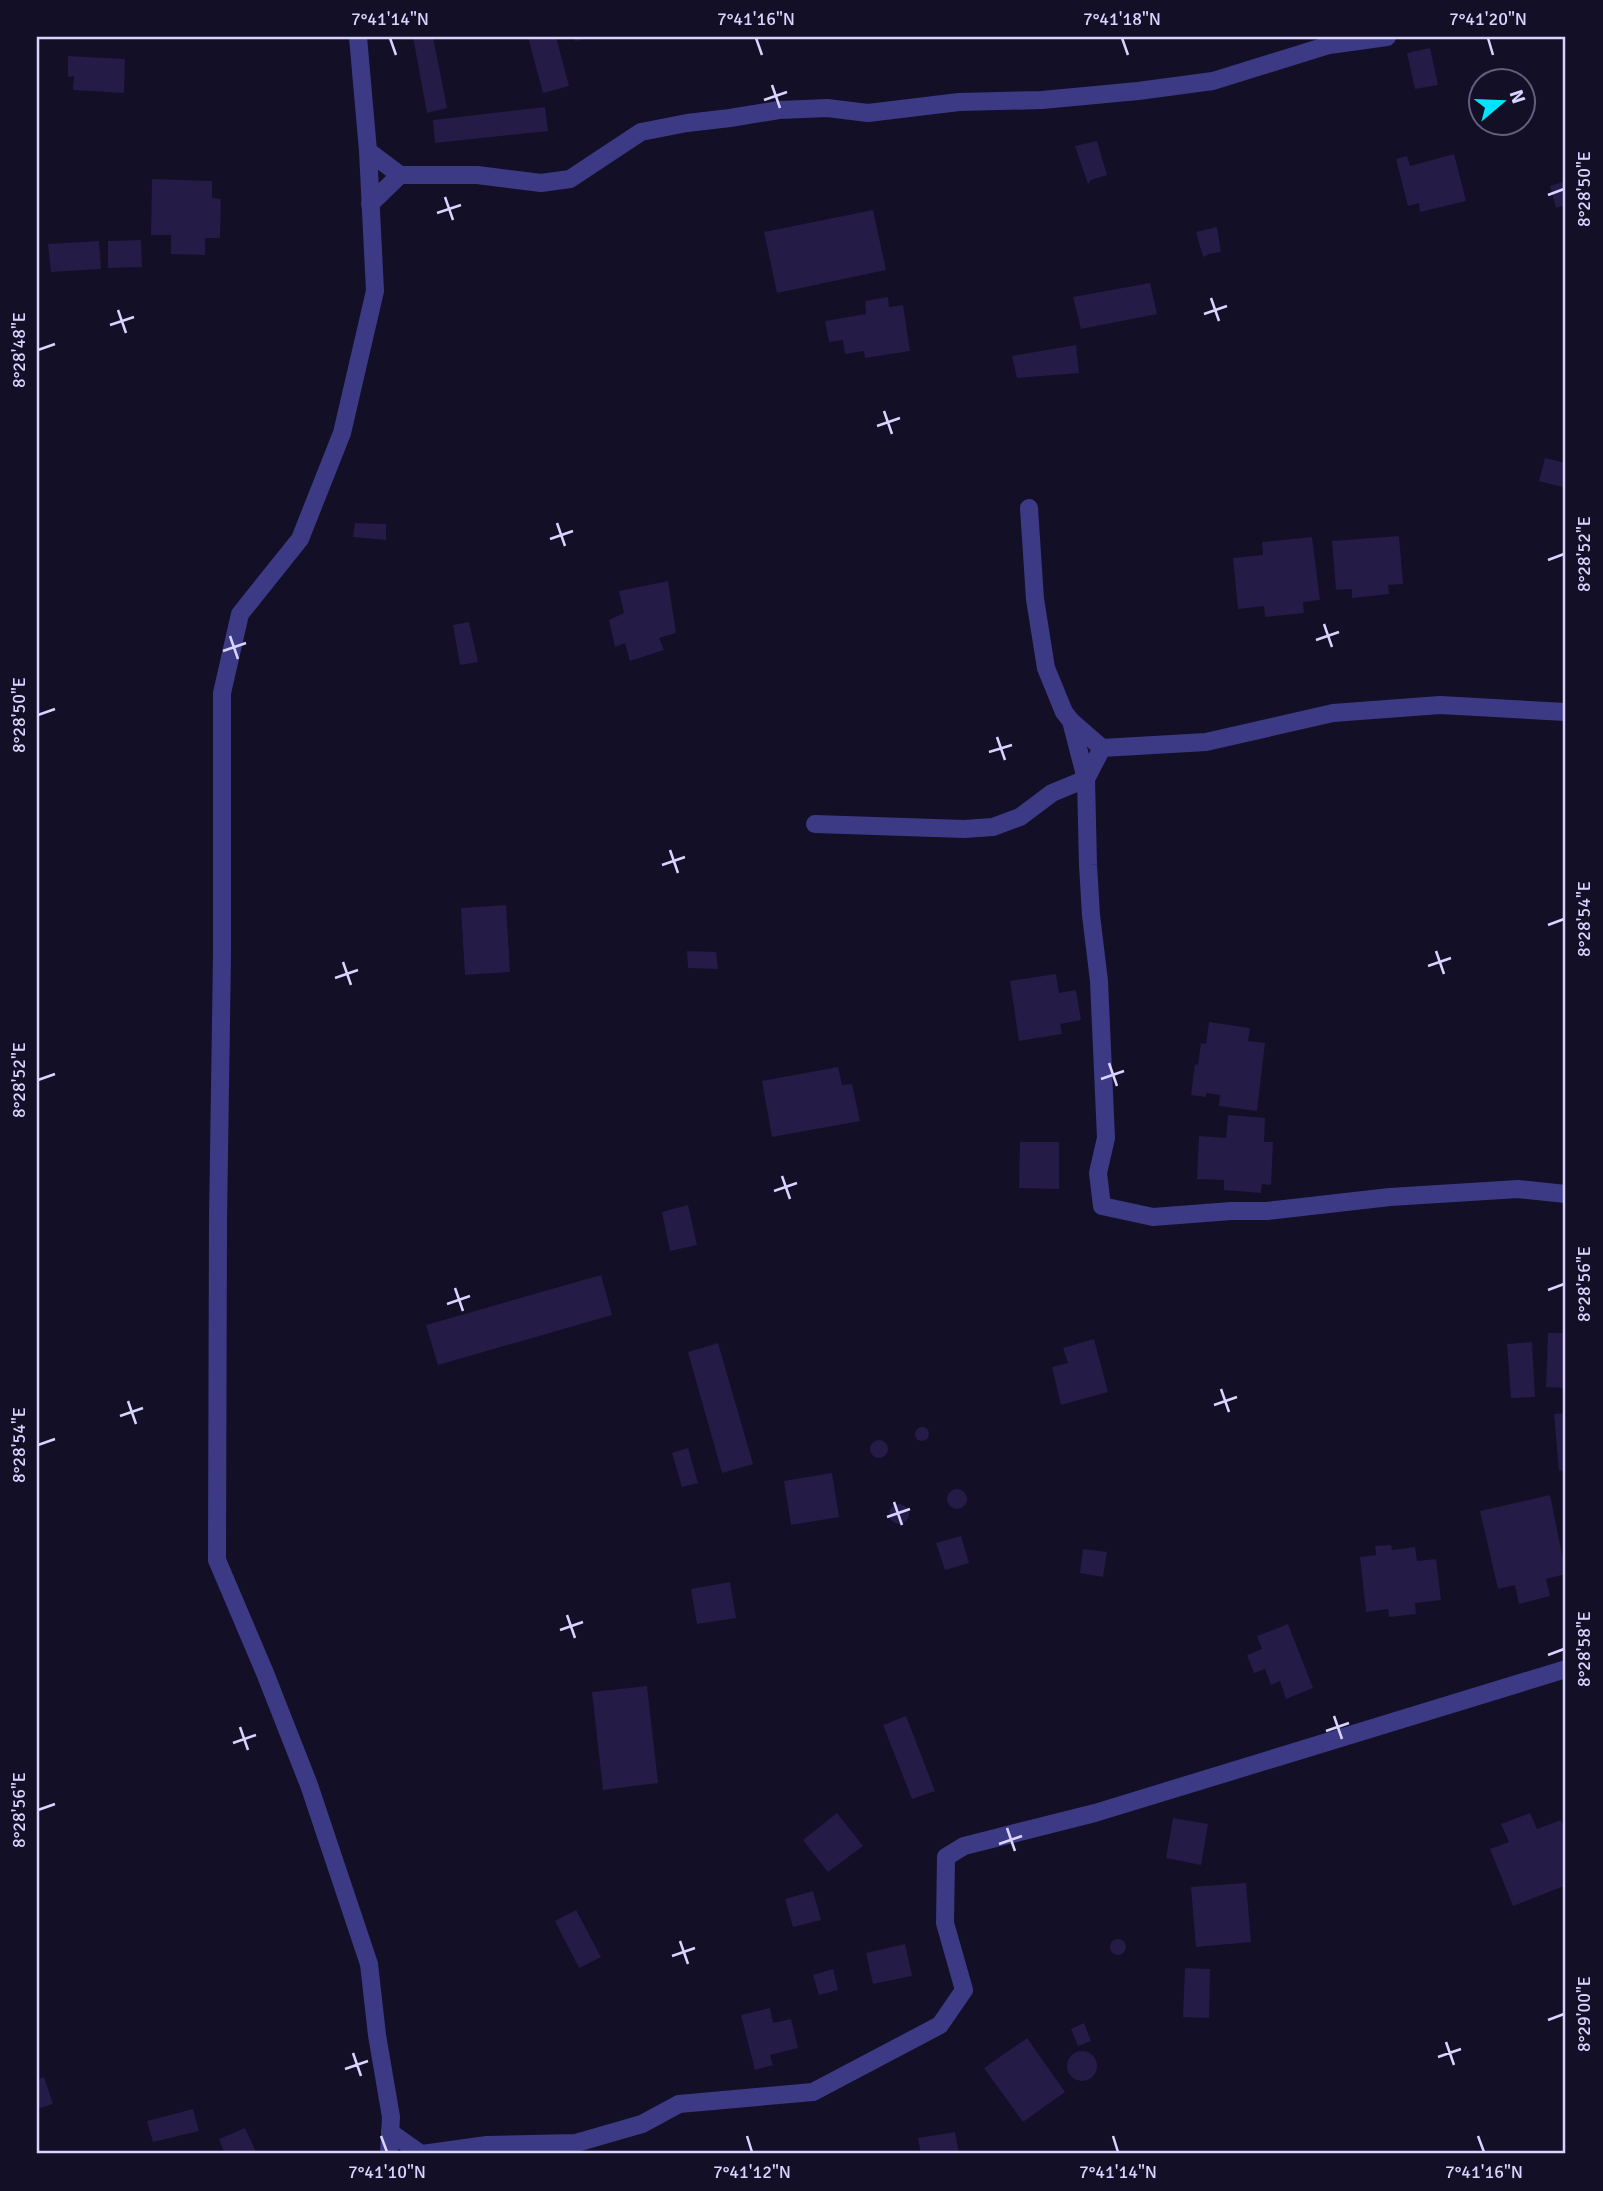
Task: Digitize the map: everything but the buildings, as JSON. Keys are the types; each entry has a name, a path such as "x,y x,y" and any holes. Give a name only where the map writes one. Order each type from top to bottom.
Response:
{"street":[{"path":"358,37 368,151 374,291 342,433 300,539 240,614 222,693 217,1560 309,1785 369,1964 377,2035 391,2117 389,2154"},
{"path":"368,151 400,175 477,175 541,183 561,181 570,179 641,132 687,123 779,110 827,108 867,113 959,102 1042,100 1138,91 1213,81 1329,45 1387,37"},
{"path":"370,204 400,175"},
{"path":"1029,508 1035,598 1046,668 1064,712 1102,748 1206,742 1333,713 1440,705 1566,712"},
{"path":"1072,721 1086,779 1088,877 1099,981 1106,1138 1098,1173 1102,1206 1153,1217 1268,1212 1390,1197 1518,1189 1566,1194"},
{"path":"815,824 993,827 1020,817 1052,793 1086,779 1102,748"},
{"path":"390,2132 422,2154 487,2145 576,2143 642,2124 679,2104 813,2092 940,2025 964,1990 945,1923 946,1857 964,1846 1095,1813 1566,1668"}]}
